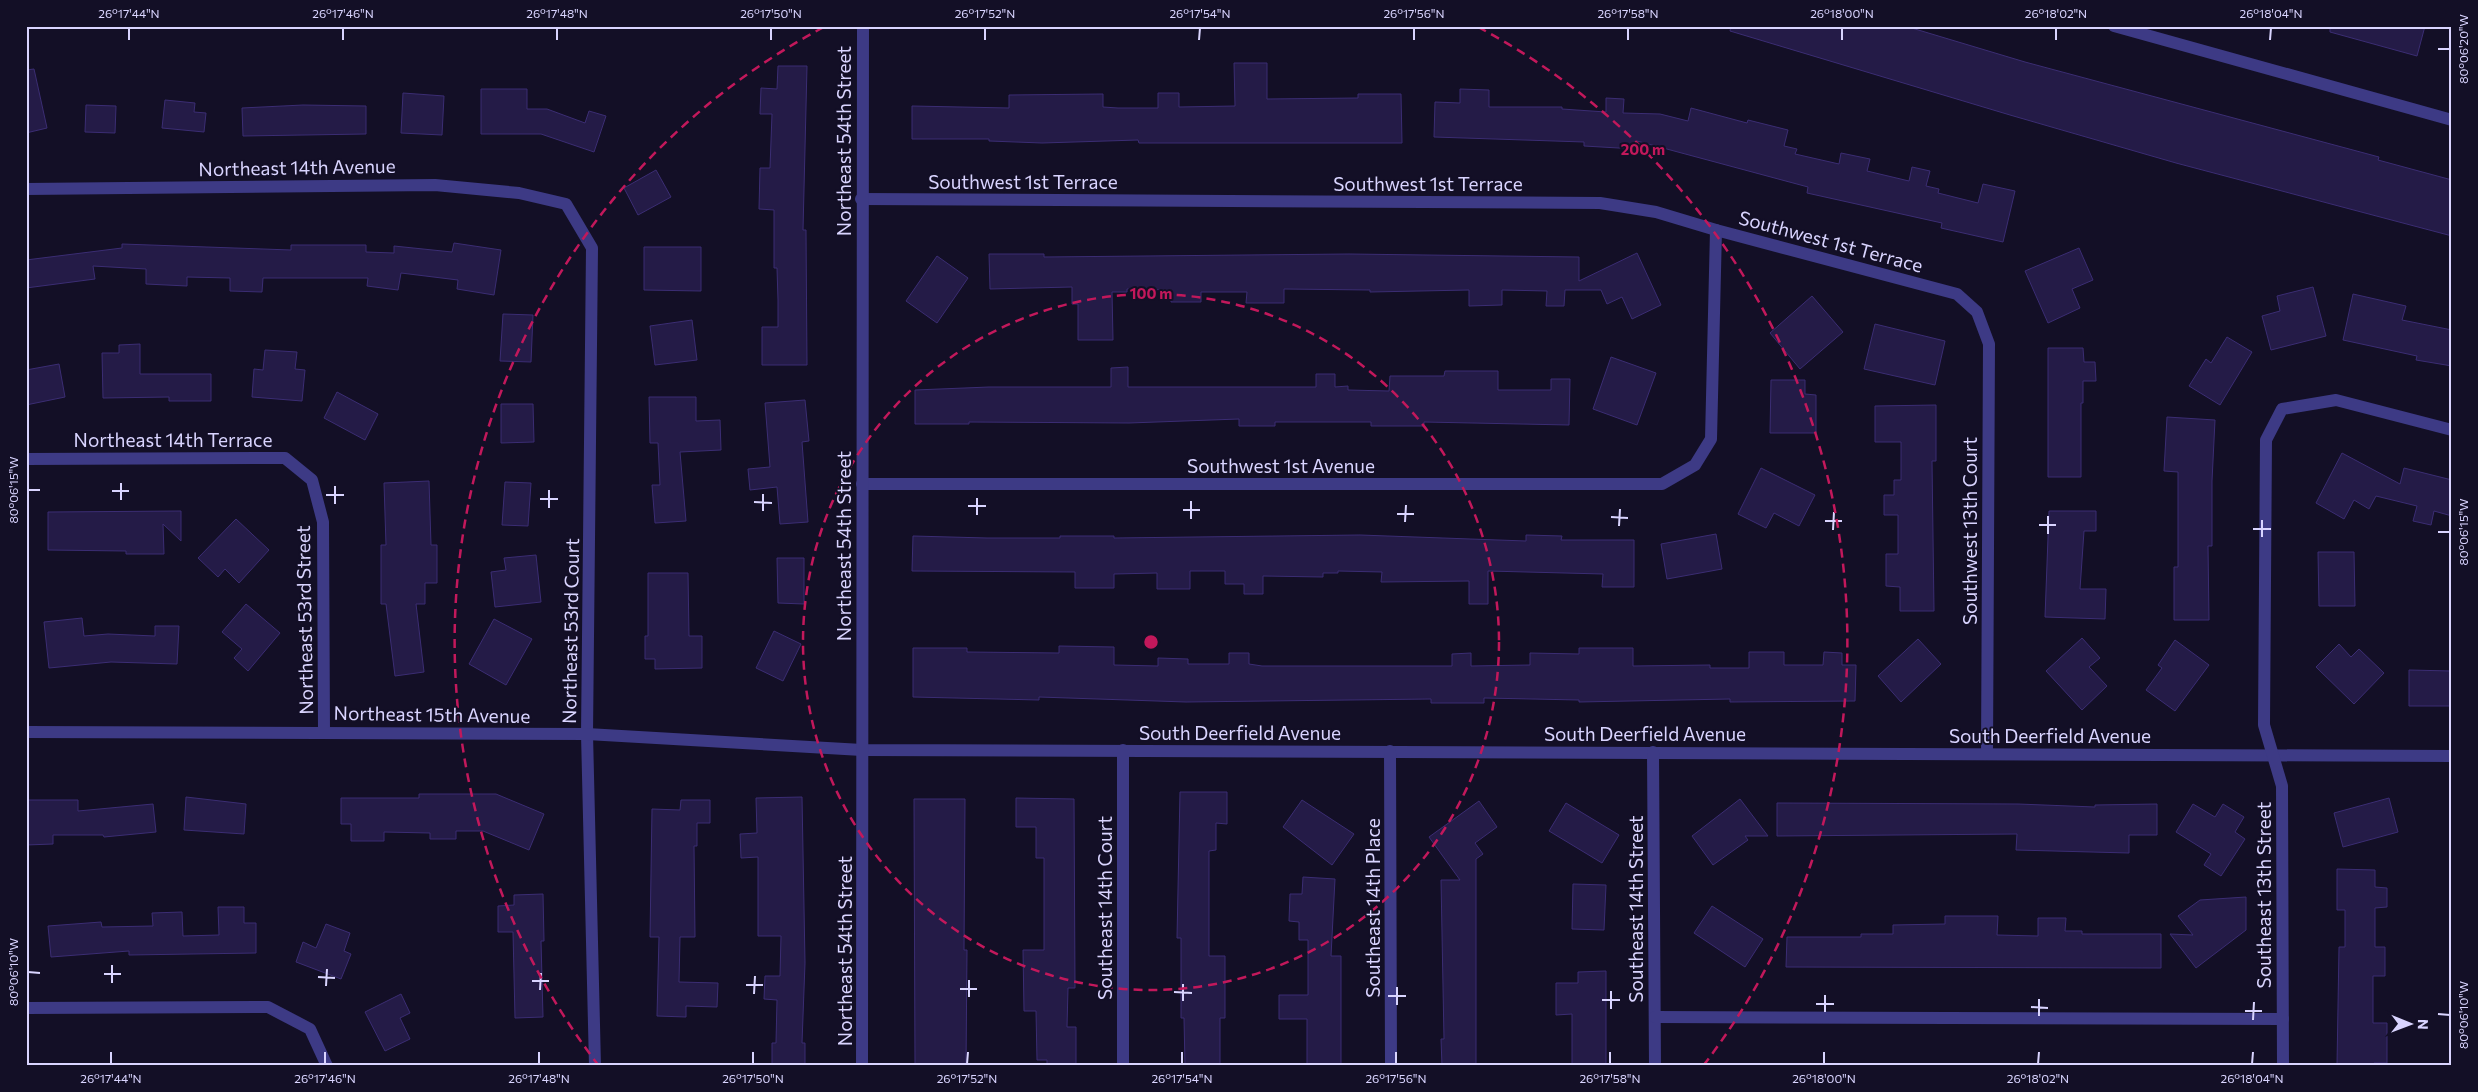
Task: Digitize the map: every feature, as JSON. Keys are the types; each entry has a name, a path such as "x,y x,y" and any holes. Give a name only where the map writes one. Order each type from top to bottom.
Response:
{"street":[{"name":"Northeast 54th Street","path":"862,1066 861,199 863,26"},
{"path":"2114,26 2452,120"},
{"name":"Northeast 14th Avenue","path":"26,189 435,185 519,193 566,204"},
{"name":"Southwest 1st Terrace","path":"861,199 1600,203 1656,212 1716,230 1957,294 1977,312"},
{"name":"Northeast 53rd Court","path":"566,204 592,248 587,734 595,1066"},
{"name":"Southwest 1st Avenue","path":"862,484 1662,484 1695,465 1710,439 1716,230"},
{"name":"Southwest 13th Court","path":"1977,312 1989,344 1987,753"},
{"name":"Southeast 13th Street","path":"2283,1066 2282,786 2264,725 2266,440 2282,409 2336,400 2452,430"},
{"name":"Northeast 14th Terrace","path":"26,459 284,458 312,480"},
{"name":"Northeast 53rd Street","path":"312,480 323,522 324,731"},
{"name":"Northeast 15th Avenue","path":"26,732 324,731 587,734 838,749"},
{"name":"South Deerfield Avenue","path":"838,749 2452,756"},
{"name":"Southeast 14th Court","path":"1123,750 1123,1066"},
{"name":"Southeast 14th Place","path":"1390,751 1391,1066"},
{"name":"Southeast 14th Street","path":"1653,752 1655,1066"},
{"path":"26,1008 268,1007 310,1029 328,1066"},
{"path":"1655,1017 2282,1019"}],"building":[{"path":"1731,26 1905,26 2025,62 2379,157 2378,160 2452,180 2452,236 2176,163 2010,115 1730,31"},
{"path":"2330,26 2425,26 2417,56 2330,32"},
{"path":"1234,63 1267,63 1267,99 1358,98 1358,94 1401,94 1402,143 1139,143 1138,140 1042,143 989,141 989,139 912,139 912,106 1009,108 1009,95 1103,94 1103,107 1158,108 1158,93 1179,93 1179,107 1235,106"},
{"path":"778,66 807,66 803,230 806,230 807,365 762,365 762,327 778,327 778,300 777,268 774,268 774,210 759,209 760,168 770,168 772,114 760,114 761,88 777,89"},
{"path":"34,69 47,128 26,133 26,70"},
{"path":"481,89 527,89 527,109 547,109 585,123 589,111 606,116 594,152 541,134 481,134"},
{"path":"1460,89 1489,90 1489,107 1562,107 1562,109 1606,112 1606,98 1624,99 1623,113 1660,114 1688,121 1691,108 1747,123 1748,120 1788,130 1784,146 1797,149 1795,154 1839,164 1841,153 1870,159 1867,171 1909,181 1912,167 1930,171 1926,186 1939,189 1938,193 1978,203 1983,184 2015,191 2003,242 1941,228 1942,223 1807,193 1808,187 1637,141 1636,149 1584,146 1584,142 1434,137 1435,102 1460,103"},
{"path":"403,93 444,96 442,135 401,133"},
{"path":"165,100 195,103 194,112 206,113 204,132 162,128"},
{"path":"86,105 116,106 115,133 85,132"},
{"path":"303,105 366,106 366,134 243,136 242,108"},
{"path":"656,170 671,197 638,215 624,188"},
{"path":"454,243 501,250 494,295 457,289 458,280 401,273 398,290 367,286 368,278 263,278 262,292 230,291 230,278 187,277 187,286 146,284 146,269 93,266 95,279 26,288 26,260 122,248 122,244 291,250 291,245 366,245 366,252 394,253 394,246 452,252"},
{"path":"644,247 701,247 701,291 644,290"},
{"path":"2079,248 2093,280 2072,289 2080,308 2048,323 2025,271"},
{"path":"1637,253 1661,305 1632,319 1622,297 1607,304 1601,290 1565,290 1564,306 1546,306 1547,291 1502,290 1502,305 1469,306 1469,290 1370,292 1370,290 1284,289 1284,303 1246,303 1247,292 1201,292 1201,302 1171,302 1171,290 1127,289 1127,292 1112,292 1113,340 1078,340 1078,304 1072,304 1072,287 990,289 989,254 1044,254 1044,257 1349,254 1579,257 1579,281"},
{"path":"937,256 968,278 937,323 906,301"},
{"path":"2313,287 2326,336 2271,350 2262,316 2280,311 2277,296"},
{"path":"2353,294 2406,306 2402,320 2452,330 2452,366 2416,360 2417,356 2343,340"},
{"path":"1812,296 1843,332 1800,369 1770,333"},
{"path":"503,314 533,315 531,362 500,361"},
{"path":"692,320 697,360 655,365 650,326"},
{"path":"1875,324 1945,341 1935,385 1864,369"},
{"path":"2227,337 2252,352 2220,405 2189,386 2206,359 2211,363"},
{"path":"140,344 140,374 211,374 211,401 169,401 169,397 103,398 102,353 119,353 119,345"},
{"path":"2048,348 2083,348 2084,362 2095,362 2096,381 2083,381 2083,403 2081,403 2081,477 2048,477"},
{"path":"265,350 297,352 295,369 305,370 302,401 252,397 254,369 263,370"},
{"path":"1611,357 1656,373 1637,425 1593,409"},
{"path":"59,364 65,397 26,405 26,370"},
{"path":"1128,367 1128,387 1316,387 1316,374 1335,374 1335,387 1348,386 1348,390 1389,391 1390,376 1444,376 1445,371 1498,371 1498,390 1551,390 1551,379 1570,379 1569,425 1424,422 1424,426 1371,426 1371,422 1275,422 1275,426 1239,426 1239,419 1129,423 969,422 969,424 915,424 915,390 989,387 1111,387 1111,368"},
{"path":"1771,380 1805,380 1805,394 1816,395 1816,433 1770,433"},
{"path":"337,392 378,414 365,440 324,418"},
{"path":"649,397 696,397 696,421 720,420 721,450 680,452 686,521 655,523 652,485 660,485 658,443 650,443"},
{"path":"805,400 809,441 802,442 808,522 780,524 777,487 750,490 748,469 770,467 765,403"},
{"path":"501,404 533,404 534,442 501,443"},
{"path":"1936,405 1936,461 1932,461 1934,611 1900,611 1900,587 1886,586 1886,554 1898,554 1898,515 1884,515 1884,495 1894,495 1894,480 1901,480 1901,442 1875,442 1875,406"},
{"path":"2167,417 2215,420 2212,481 2212,546 2208,546 2209,620 2174,620 2174,567 2178,567 2178,472 2164,471"},
{"path":"2342,453 2400,484 2404,468 2452,480 2452,516 2434,511 2431,525 2413,521 2417,506 2376,496 2369,509 2354,500 2344,519 2316,503"},
{"path":"1761,468 1815,495 1799,526 1774,513 1766,528 1738,514"},
{"path":"429,481 431,545 437,545 437,583 425,583 425,604 416,604 424,672 395,676 386,604 381,604 381,545 386,545 384,483"},
{"path":"505,482 531,483 528,526 502,525"},
{"path":"181,511 181,541 163,524 164,554 126,554 126,551 48,550 48,512"},
{"path":"2049,511 2096,511 2096,531 2084,531 2080,589 2106,589 2105,619 2045,617"},
{"path":"236,519 269,550 239,583 225,569 218,577 198,558"},
{"path":"1716,534 1722,569 1667,579 1661,544"},
{"path":"1360,535 1526,541 1526,535 1562,536 1561,540 1634,540 1634,587 1602,587 1603,574 1488,571 1488,604 1469,604 1469,581 1381,582 1382,572 1338,571 1338,573 1323,573 1323,577 1263,576 1263,594 1244,594 1244,584 1225,584 1225,571 1190,571 1190,589 1157,589 1157,573 1114,574 1114,588 1075,588 1075,572 912,571 913,536 1060,538 1060,536 1114,536 1114,538"},
{"path":"2318,552 2354,552 2355,606 2319,606"},
{"path":"536,555 541,602 495,607 491,572 506,570 504,558"},
{"path":"777,558 804,558 804,604 778,603"},
{"path":"648,573 688,573 689,636 702,636 702,668 655,669 655,659 645,659 645,636 648,636"},
{"path":"246,604 280,633 248,671 234,658 242,649 222,632"},
{"path":"82,618 84,636 108,634 155,636 155,626 179,626 177,664 111,662 49,668 44,622"},
{"path":"494,619 532,639 506,685 469,664"},
{"path":"774,631 801,644 783,681 756,668"},
{"path":"2082,638 2100,658 2089,667 2107,686 2082,710 2046,671"},
{"path":"1918,639 1941,664 1901,702 1878,676"},
{"path":"2175,640 2209,665 2175,711 2146,690 2162,668 2158,665"},
{"path":"2339,644 2351,657 2359,649 2384,673 2354,704 2316,667"},
{"path":"1059,646 1114,647 1114,665 1158,666 1158,658 1188,659 1188,664 1229,664 1229,653 1249,653 1249,664 1262,666 1452,666 1452,654 1471,653 1471,666 1530,665 1530,653 1579,654 1579,648 1633,648 1633,666 1710,665 1710,668 1749,668 1749,652 1784,652 1784,665 1823,665 1824,652 1842,653 1842,665 1856,665 1855,701 1730,702 1730,699 1579,702 1579,700 1484,698 1484,703 1431,703 1431,699 1186,702 1039,697 1039,700 913,697 913,648 967,648 967,652 1059,653"},
{"path":"2409,670 2452,671 2452,706 2409,706"},
{"path":"1180,792 1227,792 1227,824 1216,823 1216,850 1209,851 1209,956 1225,956 1225,1018 1220,1018 1220,1066 1185,1066 1184,1018 1181,1018 1181,938 1177,938"},
{"path":"419,794 496,794 544,814 529,850 483,831 456,831 456,839 430,839 430,833 384,832 384,841 351,841 351,824 341,824 341,798 419,798"},
{"path":"186,797 246,804 244,834 184,830"},
{"path":"802,797 805,963 802,1043 805,1043 805,1066 772,1066 772,1043 776,1043 777,1000 764,999 765,976 780,976 781,936 758,936 758,857 741,858 740,834 757,833 756,798"},
{"path":"1016,798 1074,799 1075,988 1068,988 1067,1027 1076,1027 1076,1066 1047,1066 1047,1060 1037,1060 1036,1011 1024,1011 1023,950 1044,950 1044,858 1036,858 1036,827 1016,827"},
{"path":"2389,798 2398,832 2343,847 2334,813"},
{"path":"914,799 965,799 964,950 967,950 966,1066 915,1066"},
{"path":"1740,799 1768,836 1745,836 1748,840 1713,865 1692,836"},
{"path":"26,800 78,800 78,811 153,804 156,832 104,837 103,835 53,835 53,844 26,845"},
{"path":"681,800 710,800 710,823 697,823 697,846 694,846 695,937 680,937 679,982 718,983 717,1007 686,1006 686,1017 657,1016 659,937 650,937 652,809 680,810"},
{"path":"1302,800 1354,834 1332,865 1283,827"},
{"path":"1479,801 1497,827 1475,843 1483,854 1476,859 1476,1066 1442,1066 1441,1039 1444,1039 1441,880 1460,880 1429,837"},
{"path":"1566,803 1619,835 1602,863 1549,831"},
{"path":"1777,803 2018,804 2095,807 2095,805 2157,804 2157,835 2129,835 2129,853 2016,850 2017,834 1777,836"},
{"path":"2193,804 2215,817 2223,804 2244,817 2235,832 2245,839 2221,876 2204,865 2211,854 2176,832"},
{"path":"2337,869 2375,870 2375,887 2387,888 2387,907 2375,908 2375,947 2385,947 2385,976 2373,976 2373,1023 2387,1023 2387,1063 2374,1063 2374,1066 2337,1066 2339,947 2345,947 2345,910 2337,910"},
{"path":"1303,877 1335,879 1331,956 1341,956 1341,1066 1307,1066 1307,1019 1279,1019 1279,995 1308,995 1308,940 1299,940 1299,922 1289,921 1290,894 1302,894"},
{"path":"1573,884 1606,885 1604,930 1572,929"},
{"path":"543,894 544,941 541,941 543,1017 515,1018 513,932 498,932 498,906 514,905 514,895"},
{"path":"2246,897 2246,930 2196,968 2170,934 2193,935 2178,916 2200,900"},
{"path":"1712,906 1763,939 1745,967 1694,933"},
{"path":"218,907 244,907 244,923 256,923 256,953 129,955 129,951 51,957 48,926 101,922 102,927 153,926 152,913 182,912 183,936 219,935"},
{"path":"1945,916 1998,916 1997,935 2038,936 2038,918 2066,918 2065,931 2082,931 2082,934 2161,934 2161,968 1786,967 1787,937 1861,937 1861,934 1893,934 1893,925 1945,924"},
{"path":"326,924 350,933 344,951 351,954 341,979 296,962 303,942 316,948"},
{"path":"1606,971 1606,1066 1572,1066 1572,1014 1556,1015 1556,983 1578,983 1578,972"},
{"path":"401,994 410,1013 400,1018 410,1039 385,1051 365,1012"}]}
